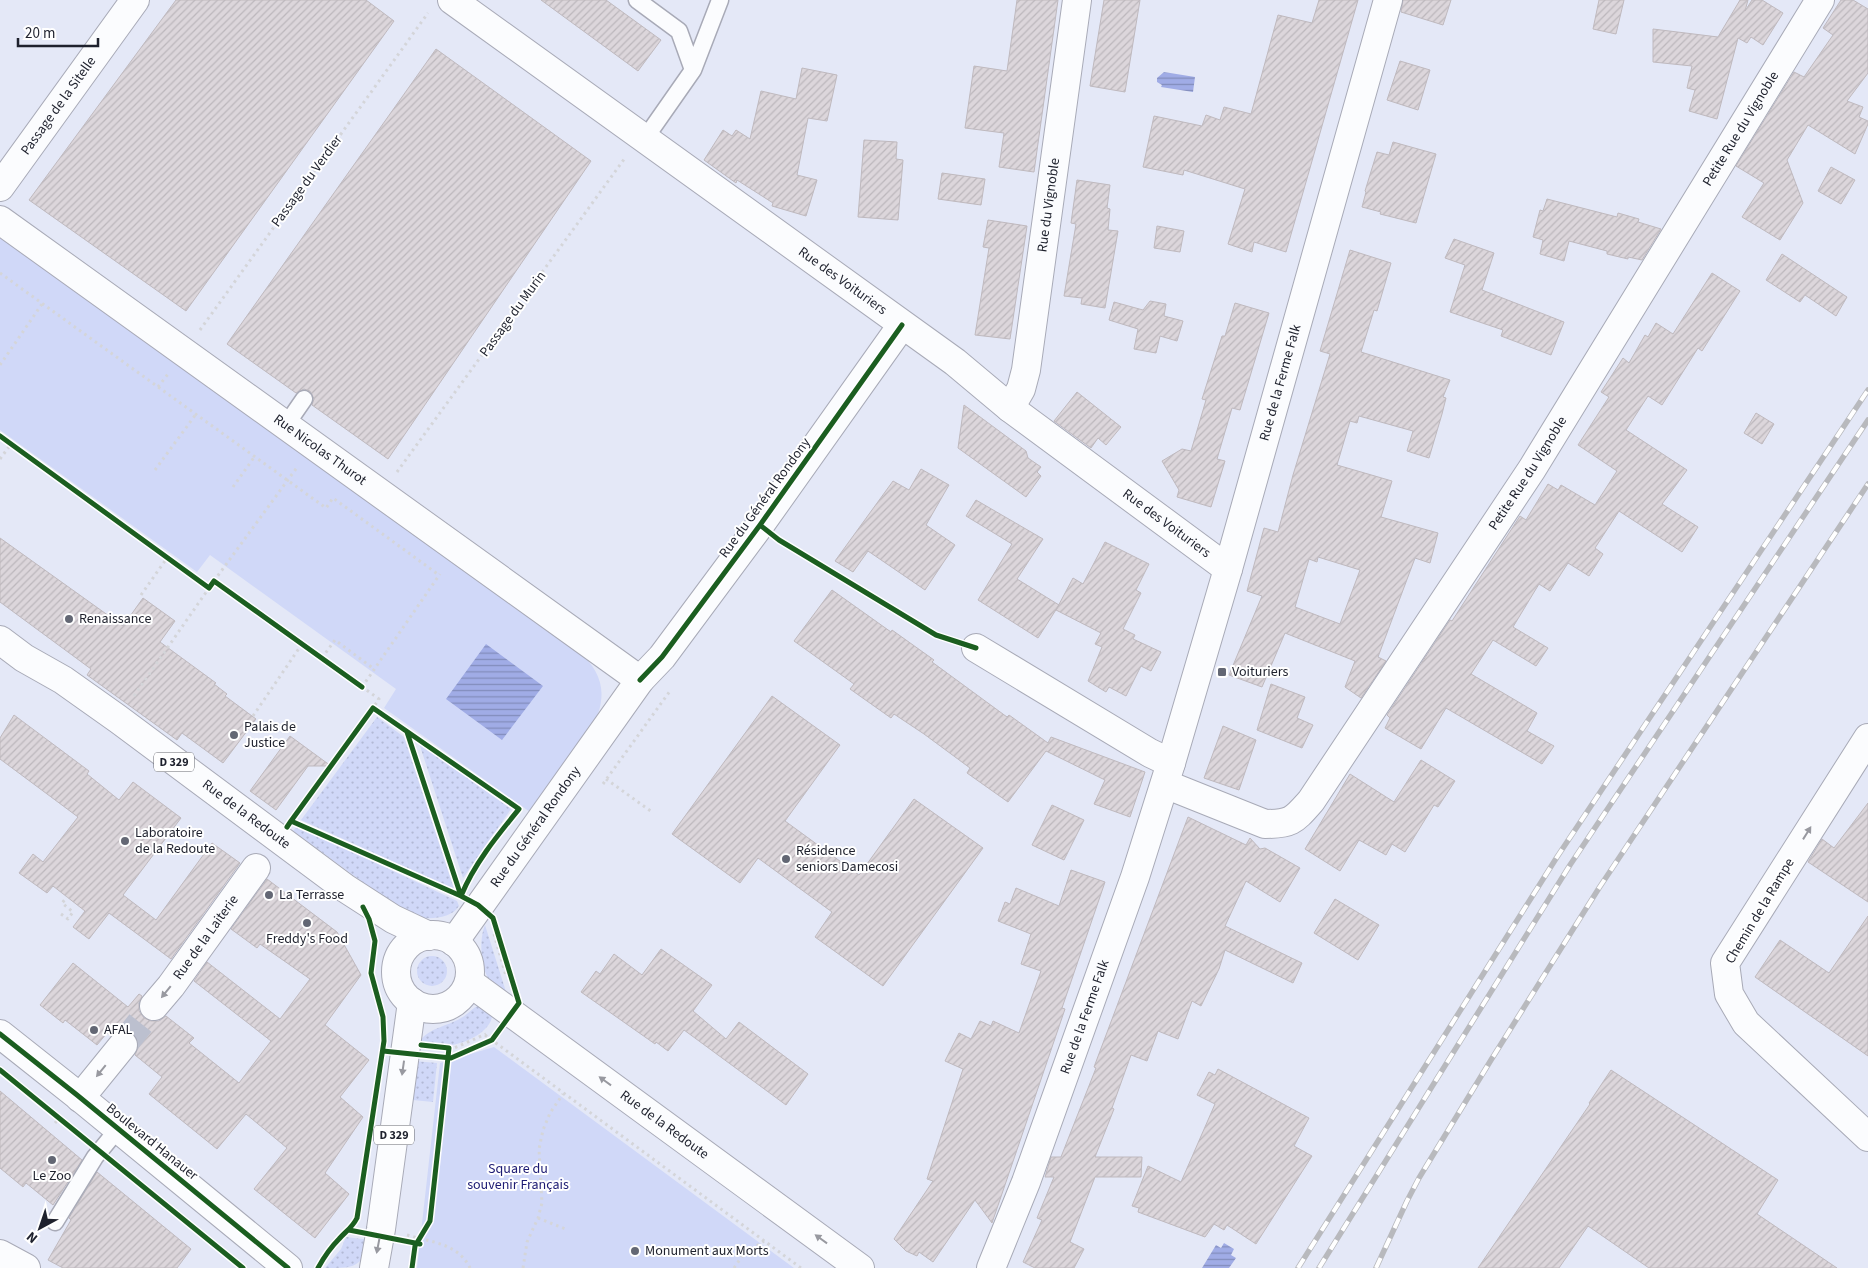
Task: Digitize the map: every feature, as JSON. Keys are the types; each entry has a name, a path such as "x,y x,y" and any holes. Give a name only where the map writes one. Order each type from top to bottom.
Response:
{"street":[{"name":"Passage de la Sitelle","path":"0,187 135,0"},
{"name":"Rue du Vignoble","path":"1010,408 1021,390 1026,370 1077,0"},
{"name":"Rue de la Ferme Falk","path":"991,1268 1026,1182 1128,895 1168,774 1228,569 1388,0"},
{"name":"Petite Rue du Vignoble","path":"1168,774 1265,824 1283,824 1296,818 1311,801 1532,470 1820,0"},
{"name":"Rue des Voituriers","path":"441,5 636,147 955,362 1010,408 1228,569"},
{"name":"Rue Nicolas Thurot","path":"0,220 640,680"},
{"name":"Rue du Général Rondony","path":"441,939 476,908 640,680 662,657 760,525 902,325"},
{"name":"Rue de la Redoute","path":"0,640 24,658 63,680 118,719 345,888 393,919 441,939"},
{"path":"976,648 1150,753 1168,774"},
{"name":"Chemin de la Rampe","path":"1868,738 1725,963 1730,994 1746,1024 1868,1137"},
{"name":"Rue de la Laiterie","path":"154,1006 256,868"},
{"name":"Rue de la Redoute","path":"345,888 383,931 391,946 396,965"},
{"path":"441,939 461,949 467,958 469,982 457,999 443,1007 426,1008 412,1002 401,990 396,976 396,965 403,950 412,942 441,939"},
{"name":"Rue de la Redoute","path":"469,982 860,1268"},
{"name":"D 329","path":"374,1268 418,1050 412,1002"},
{"name":"Boulevard Hanauer","path":"0,1034 288,1268"},
{"path":"80,1098 123,1045"},
{"path":"0,1254 26,1268"}],"lane":[{"path":"637,0 679,31 693,70"},
{"path":"636,147 693,70 720,0"},
{"path":"286,425 304,399"},
{"path":"55,1222 95,1157 118,1129"}],"path":[{"path":"0,274 326,508 333,498 439,575"},
{"path":"0,365 43,304"},
{"path":"155,470 196,414"},
{"path":"0,436 209,588"},
{"path":"0,459 11,444"},
{"path":"233,487 255,456"},
{"path":"118,719 287,480"},
{"path":"362,687 458,549"},
{"path":"141,595 168,558"},
{"path":"214,581 379,699 291,821"},
{"path":"322,658 335,640 374,668"},
{"path":"253,716 302,644"},
{"path":"600,787 672,688"},
{"path":"373,708 519,809 513,816"},
{"path":"318,833 461,896 407,732"},
{"path":"606,779 652,812"},
{"path":"61,914 67,920 73,912 62,903 67,896"},
{"path":"497,930 510,978"},
{"path":"484,1044 492,1040 512,1013"},
{"path":"418,1050 452,1049 485,1035 801,1268"},
{"path":"448,1059 449,1048"},
{"path":"414,1268 417,1249 432,1223 434,1213 451,1058 448,1059 418,1050"},
{"path":"523,1268 527,1242 538,1218 542,1194 539,1149 543,1130 550,1113 563,1094"},
{"path":"52,1111 66,1123"},
{"path":"538,1218 568,1230"},
{"path":"380,1236 452,1248 464,1258 470,1268"},
{"path":"734,1268 744,1255 764,1241"}],"green space":[{"path":"0,235 586,658 597,674 601,687 600,709 584,738 530,812 384,708 396,689 210,555 197,572 0,430"},
{"path":"377,717 404,737 454,889 301,820"},
{"path":"419,743 511,809 463,878"},
{"path":"297,826 457,901 459,906 446,916 434,918 417,917 402,911 293,831"},
{"path":"485,925 507,995 487,977 481,946"},
{"path":"432,956 443,960 447,971 443,982 432,986 421,982 417,971 421,960"},
{"path":"481,1005 492,1016 487,1027 477,1035 464,1042 452,1045 420,1041 428,1033 456,1021 475,1007"},
{"name":"Square du souvenir Français","path":"494,1047 794,1268 417,1268 440,1063"},
{"path":"414,1061 437,1063 433,1102 413,1100"},
{"path":"346,1237 370,1240 360,1261 350,1267 325,1268 341,1249"}],"water":[{"path":"1164,72 1195,77 1193,92 1161,87 1162,85 1157,82 1157,78"},
{"path":"486,644 543,686 502,740 446,699"},
{"path":"1224,1243 1234,1249 1231,1255 1236,1258 1229,1268 1202,1268 1216,1245 1221,1248"}],"building":[{"path":"176,0 366,0 394,21 186,311 29,200"},
{"path":"541,0 606,0 661,40 638,71"},
{"path":"1017,0 1058,0 1034,172 999,167 1004,133 965,128 974,66 1007,71"},
{"path":"1104,0 1140,0 1125,92 1090,86"},
{"path":"1319,0 1358,0 1286,252 1254,242 1252,252 1228,244 1245,189 1184,170 1183,175 1143,167 1154,116 1202,126 1206,115 1220,120 1224,107 1251,114 1278,15 1312,23"},
{"path":"1403,0 1451,0 1443,25 1401,12"},
{"path":"1599,0 1624,0 1616,34 1593,29"},
{"path":"1740,0 1748,0 1745,11 1752,0 1762,0 1783,13 1763,45 1751,37 1747,43 1738,38 1717,119 1689,111 1695,90 1687,88 1692,66 1653,62 1653,29 1718,37"},
{"path":"1841,0 1853,0 1868,9 1868,73 1847,101 1863,107 1859,117 1868,121 1868,124 1855,154 1808,125 1787,160 1803,203 1780,240 1742,217 1764,183 1736,166 1794,72 1804,77 1833,35 1823,28"},
{"path":"436,49 591,161 388,459 312,405 314,399 310,391 304,389 296,393 227,344"},
{"path":"1400,61 1430,70 1418,110 1387,100"},
{"path":"802,68 837,75 827,121 808,118 797,175 817,180 806,216 772,206 773,203 737,180 736,183 704,160 723,130 732,136 736,130 750,139 761,91 796,99"},
{"path":"864,140 897,142 896,159 903,160 898,220 858,217"},
{"path":"1393,142 1436,154 1416,223 1380,214 1381,212 1362,207 1377,152 1389,155"},
{"path":"1831,167 1855,180 1841,204 1818,191"},
{"path":"942,173 985,179 981,205 938,199"},
{"path":"1077,180 1110,185 1107,208 1110,209 1108,230 1118,231 1105,308 1081,304 1082,298 1064,296 1076,224 1071,223"},
{"path":"1547,199 1617,217 1618,213 1639,219 1638,222 1661,229 1642,260 1607,254 1607,251 1569,241 1564,261 1540,254 1543,240 1533,237 1540,210 1543,211"},
{"path":"988,220 1027,226 1010,339 975,335 989,248 983,247"},
{"path":"1157,226 1184,231 1180,252 1154,248"},
{"path":"1454,239 1494,253 1482,290 1564,322 1551,355 1501,336 1503,330 1450,312 1465,265 1445,258"},
{"path":"1350,250 1391,263 1377,311 1374,310 1361,352 1450,380 1443,397 1446,398 1429,458 1407,451 1413,431 1359,416 1357,423 1350,421 1337,465 1392,481 1381,517 1438,533 1430,563 1415,558 1378,657 1386,661 1361,698 1345,687 1355,661 1285,633 1262,687 1229,675 1262,596 1247,591 1264,528 1278,532 1293,475 1330,354 1320,351","holes":["1318,557 1360,570 1340,624 1295,607 1309,559 1317,562"]},
{"path":"1782,254 1847,297 1836,316 1805,295 1800,302 1766,280"},
{"path":"1712,273 1740,291 1702,351 1698,348 1662,405 1648,396 1626,430 1687,470 1662,504 1698,527 1682,552 1619,511 1595,548 1603,554 1589,576 1568,563 1550,591 1539,584 1513,627 1548,648 1536,666 1493,640 1471,674 1537,713 1527,731 1554,746 1542,764 1446,708 1421,749 1385,728 1390,718 1387,715 1450,620 1452,621 1520,516 1526,520 1548,484 1558,490 1561,485 1595,505 1617,471 1578,445 1609,397 1601,392 1623,358 1629,363 1645,335 1648,337 1656,323 1673,334"},
{"path":"1150,301 1166,304 1164,316 1183,321 1177,341 1160,336 1156,353 1134,349 1138,329 1109,320 1114,302 1143,310"},
{"path":"1235,303 1269,313 1240,410 1232,408 1217,459 1225,461 1211,507 1177,497 1179,490 1162,461 1182,449 1191,451 1206,400 1202,399 1222,336 1225,336"},
{"path":"1077,392 1121,427 1106,445 1098,438 1091,448 1054,421"},
{"path":"964,405 1026,451 1028,458 1041,467 1037,472 1041,476 1026,497 958,448"},
{"path":"1756,413 1774,424 1762,444 1744,433"},
{"path":"921,469 949,485 926,525 955,545 925,590 868,551 853,572 835,561 893,481 909,490"},
{"path":"976,500 1043,539 1017,579 1059,605 1038,638 978,600 1012,544 966,516"},
{"path":"0,538 123,626 143,598 175,621 160,642 216,683 214,684 227,694 225,696 256,719 223,763 182,733 177,740 87,675 91,669 0,602"},
{"path":"1105,542 1149,564 1136,590 1141,593 1123,629 1135,635 1133,639 1161,652 1151,671 1141,666 1126,696 1109,687 1106,692 1088,681 1102,647 1095,644 1101,633 1056,610 1073,578 1083,584"},
{"path":"832,590 934,660 932,662 1007,717 1009,715 1048,743 1051,737 1145,772 1130,817 1094,804 1105,780 1046,751 1008,802 967,773 970,768 924,734 894,714 891,718 850,689 854,684 794,641"},
{"path":"1271,684 1305,697 1297,718 1313,725 1302,748 1257,730"},
{"path":"772,696 840,745 785,821 859,875 914,799 983,848 883,986 815,937 832,912 758,858 740,883 672,834"},
{"path":"14,715 89,771 87,774 119,800 133,782 181,818 123,895 156,920 212,843 240,863 171,959 109,913 89,939 73,927 85,911 53,886 47,893 19,873 33,854 43,862 78,817 0,759 0,738"},
{"path":"1223,726 1256,740 1239,790 1204,778"},
{"path":"290,736 331,766 308,766 276,810 250,791"},
{"path":"1421,760 1455,781 1438,807 1434,805 1405,852 1392,844 1386,855 1359,840 1340,871 1305,849 1350,774 1394,802"},
{"path":"1868,803 1868,902 1808,862 1822,839 1834,848"},
{"path":"1052,805 1084,820 1064,860 1032,845"},
{"path":"1188,817 1246,845 1250,838 1260,849 1265,848 1300,868 1280,902 1246,881 1225,926 1302,963 1293,983 1225,950 1219,969 1201,1006 1192,1001 1178,1039 1158,1031 1147,1061 1131,1055 1112,1108 1114,1109 1095,1157 1142,1157 1141,1177 1095,1177 1070,1242 1084,1249 1074,1268 1035,1268 1023,1262 1042,1220 1037,1218 1054,1177 1045,1177 1051,1157 1061,1157 1096,1068 1094,1067"},
{"path":"1071,870 1105,882 1062,1008 1065,1009 992,1223 975,1200 933,1262 919,1252 917,1256 906,1251 894,1239 933,1181 927,1179 963,1069 945,1061 959,1033 971,1039 980,1021 991,1026 993,1021 1019,1033 1041,971 1021,964 1031,934 998,921 1005,902 1010,904 1016,888 1059,906"},
{"path":"267,879 337,932 361,975 325,1025 369,1060 340,1097 363,1117 325,1173 349,1194 315,1238 254,1189 287,1148 246,1114 217,1149 149,1094 162,1077 135,1055 138,1048 138,1040 132,1033 125,1030 117,1031 111,1036 107,1033 97,1045 65,1020 63,1023 40,1005 73,963 128,1007 139,994 142,996 139,1011 144,1018 151,1021 159,1021 166,1016 194,1038 189,1043 239,1083 271,1041 194,981 207,962 280,1019 310,979 260,944 257,948 231,929"},
{"path":"1335,899 1379,925 1358,960 1314,933"},
{"path":"1868,916 1868,1056 1755,977 1780,940 1829,973"},
{"path":"661,949 712,985 693,1011 726,1039 739,1022 808,1074 786,1105 684,1030 668,1051 656,1042 655,1044 581,992 596,971 600,974 614,954 642,975"},
{"path":"1218,1069 1309,1118 1294,1146 1312,1156 1256,1244 1227,1225 1224,1230 1214,1224 1205,1237 1138,1212 1139,1208 1132,1206 1148,1166 1181,1182 1215,1104 1197,1095 1209,1072 1215,1075"},
{"path":"1611,1070 1778,1180 1757,1214 1837,1268 1649,1268 1588,1226 1559,1268 1478,1268 1590,1104"},
{"path":"0,1091 82,1160 53,1205 26,1183 23,1187 0,1168"},
{"path":"97,1172 191,1249 177,1268 63,1268 48,1260 71,1220 69,1218"}],"tunnel":[{"path":"123,1045 154,1006"}],"railway":[{"path":"1298,1268 1557,857 1868,390"},
{"path":"1319,1268 1570,865 1868,420"},
{"path":"1376,1268 1419,1178 1491,1060 1599,888 1868,484"}],"cycle path":[{"path":"640,680 662,657 760,525 902,325"},
{"path":"0,436 209,588 214,581 362,687"},
{"path":"760,525 779,540 936,635 976,648"},
{"path":"287,827 291,821 373,708 519,809 479,862 461,896 291,821"},
{"path":"383,1051 451,1058 492,1040 519,1003 493,918 478,905 461,896 407,732"},
{"path":"318,1268 330,1249 357,1218 384,1041 383,1017 371,973 375,941 369,919 363,907"},
{"path":"0,1034 288,1268"},
{"path":"412,1268 415,1246 430,1221 449,1048 421,1045"},
{"path":"0,1070 243,1268"},
{"path":"349,1230 420,1244"}],"place":[{"name":"Renaissance","path":"69,619"},
{"name":"Voituriers","path":"1222,672"},
{"name":"Palais de Justice","path":"234,735"},
{"name":"Laboratoire de la Redoute","path":"125,841"},
{"name":"Résidence seniors Damecosi","path":"786,859"},
{"name":"La Terrasse","path":"269,895"},
{"name":"Freddy's Food","path":"307,923"},
{"name":"AFAL","path":"94,1030"},
{"name":"Le Zoo","path":"52,1160"},
{"name":"Monument aux Morts","path":"635,1251"}]}
